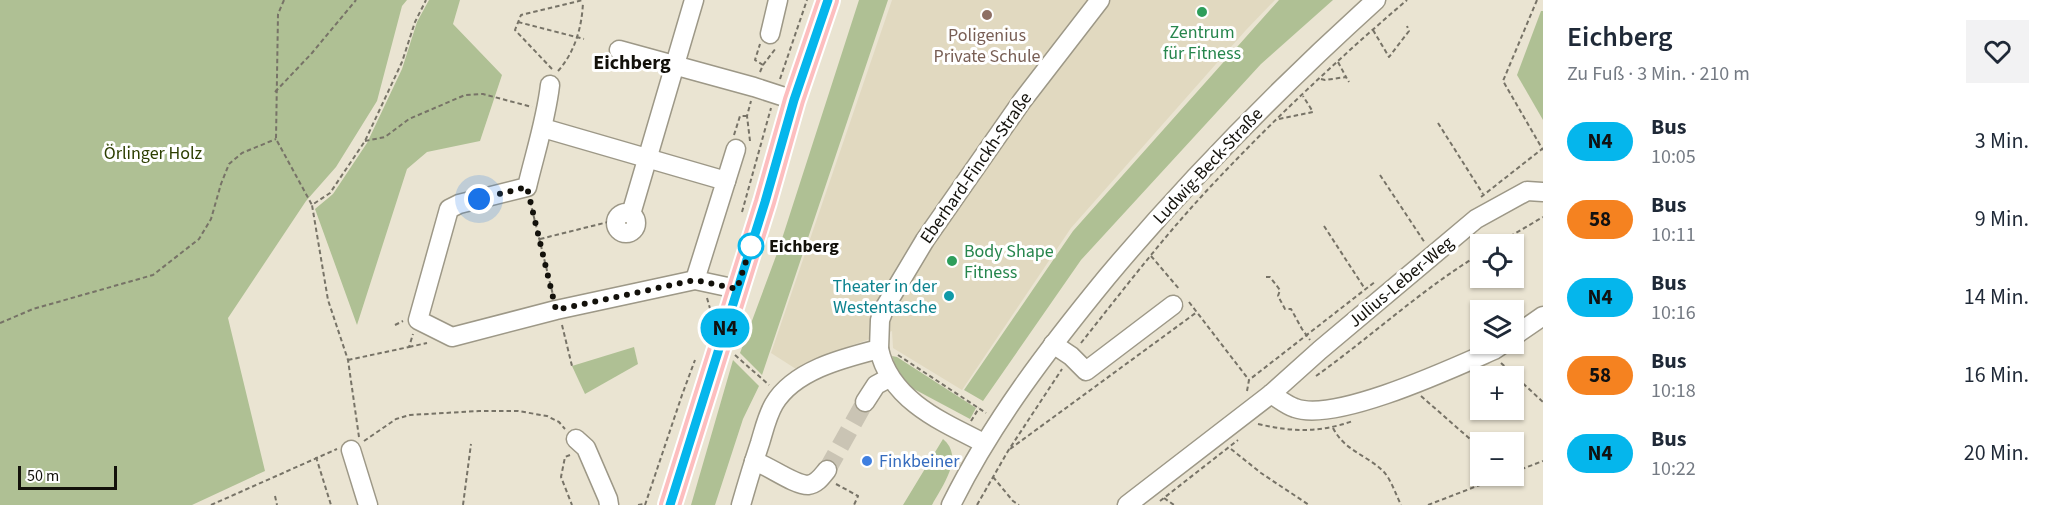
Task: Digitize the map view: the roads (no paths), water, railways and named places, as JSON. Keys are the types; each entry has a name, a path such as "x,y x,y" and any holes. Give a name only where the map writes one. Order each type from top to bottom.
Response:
{"main road":[{"path":"670,505 765,202 794,100 828,0"}],"street":[{"path":"623,217 654,161 674,64 694,0"},
{"path":"770,34 778,0"},
{"name":"Eberhard-Finckh-Straße","path":"984,443 903,395 882,363 879,349 880,320 885,307 925,240 1022,102 1100,0"},
{"name":"Ludwig-Beck-Straße","path":"951,505 998,421 1053,344 1142,236 1291,79 1376,0"},
{"path":"619,50 794,100"},
{"path":"549,85 543,128 527,187 459,204 449,209 426,289 409,321 453,337 557,310 695,280 737,289"},
{"path":"543,128 726,181"},
{"path":"695,280 736,149"},
{"name":"Julius-Leber-Weg","path":"1127,505 1271,394 1476,219 1527,191 1543,192"},
{"path":"1053,344 1071,356 1086,371 1173,304"},
{"path":"1524,329 1543,315"},
{"path":"741,505 770,411 780,394 820,367 879,349"},
{"path":"1271,394 1296,409 1332,410 1411,385 1485,354"},
{"path":"865,402 876,385 890,378"},
{"path":"581,444 609,499 609,505"},
{"path":"343,449 368,505"},
{"path":"754,461 796,482 809,485 829,476"}],"tunnel":[{"path":"827,470 865,402"}],"place":[{"name":"Zentrum für Fitness","path":"1202,12"},
{"name":"Poligenius Private Schule","path":"987,15"},
{"name":"Eichberg","path":"751,246"},
{"name":"Body Shape Fitness","path":"952,261"},
{"name":"Theater in der Westentasche","path":"949,296"},
{"name":"Finkbeiner","path":"867,461"}],"district":[{"name":"Eichberg","path":"632,63"}],"park label":[{"name":"Örlinger Holz","path":"153,153"}]}
